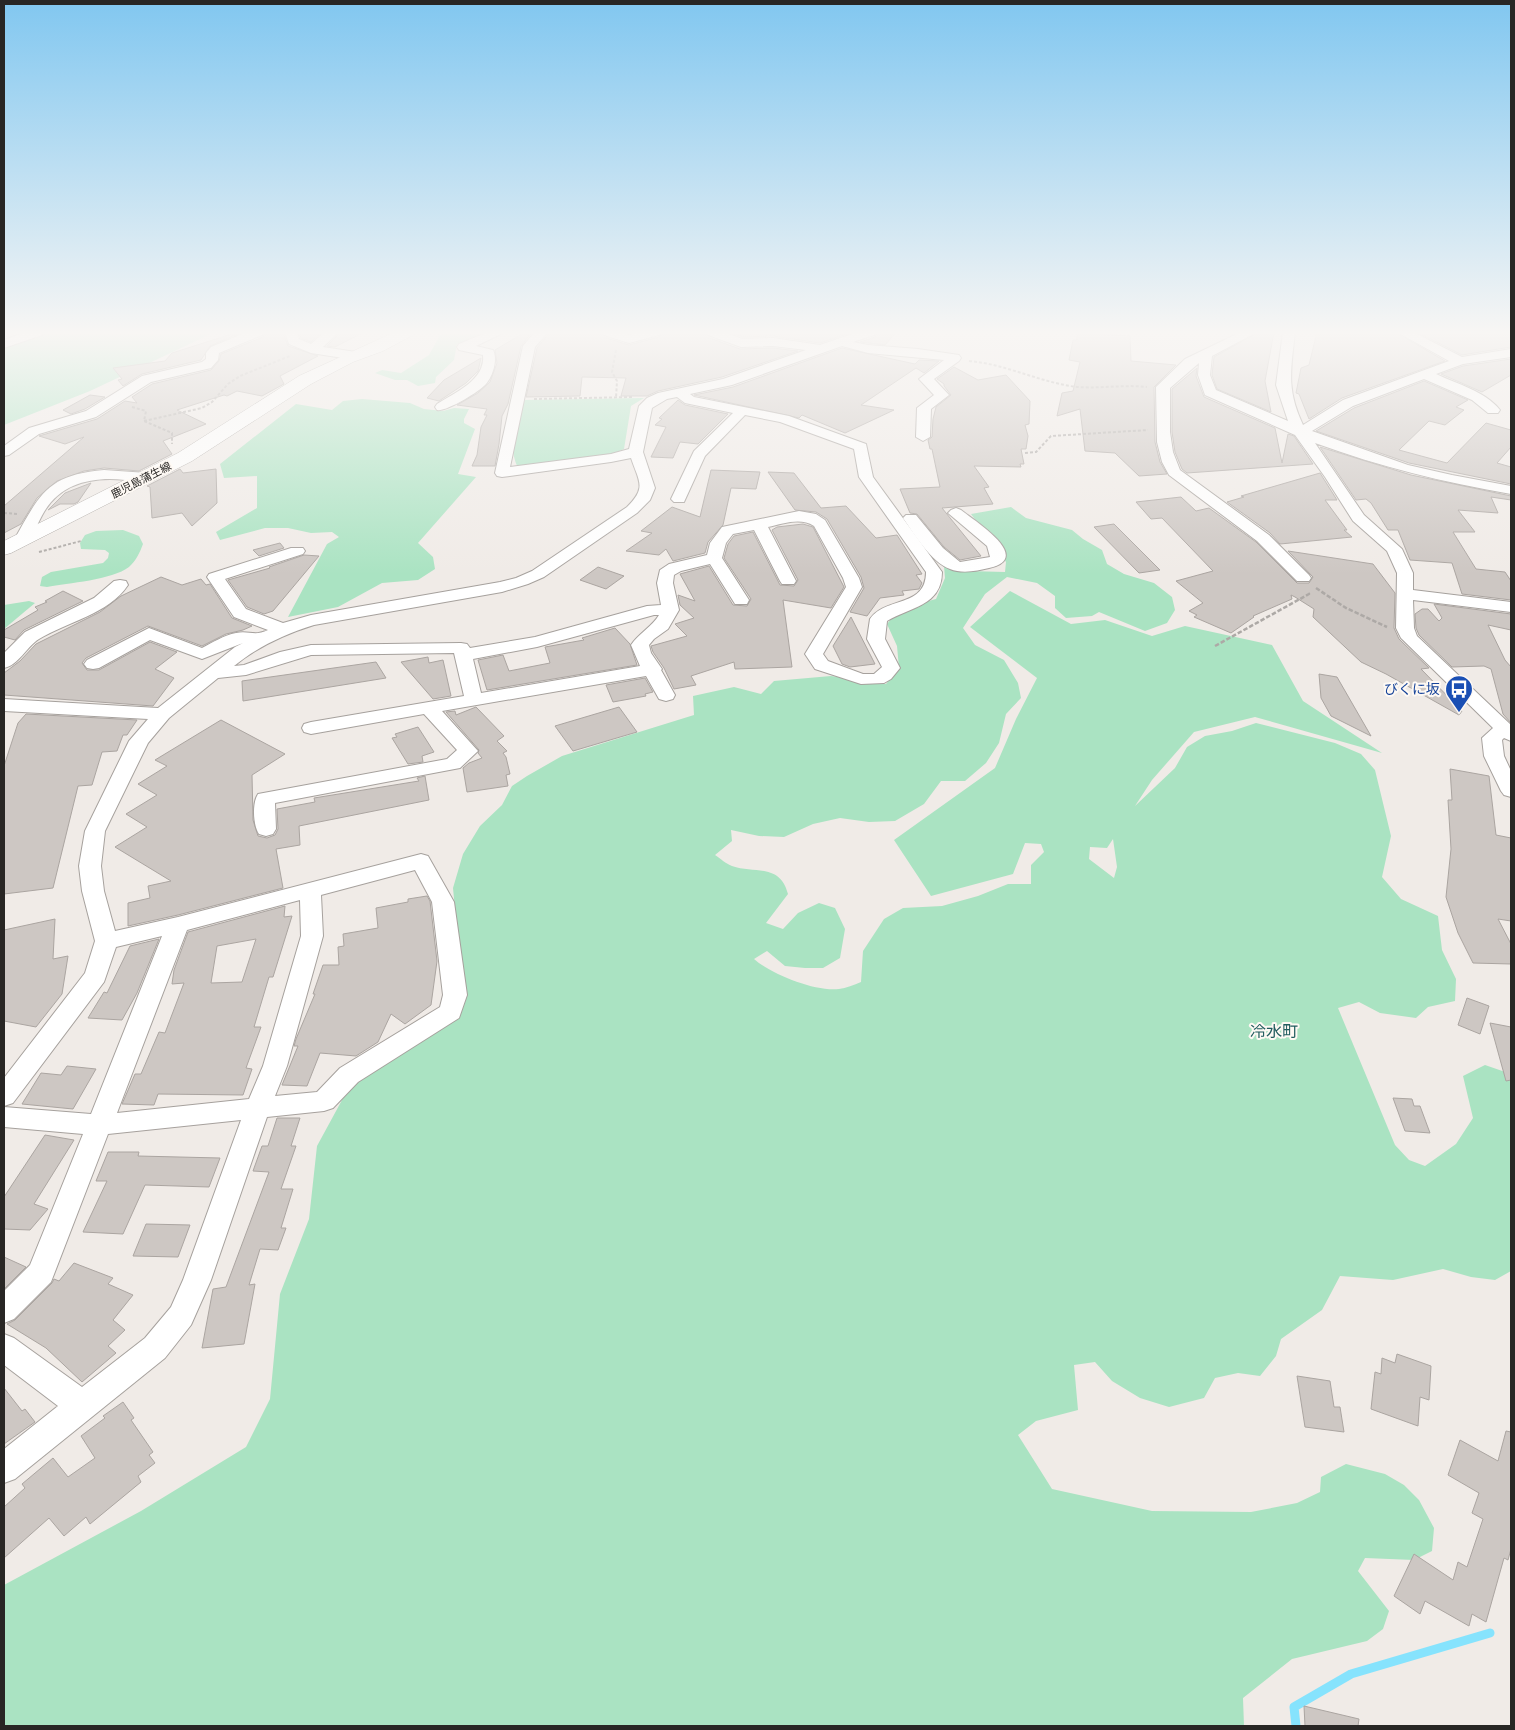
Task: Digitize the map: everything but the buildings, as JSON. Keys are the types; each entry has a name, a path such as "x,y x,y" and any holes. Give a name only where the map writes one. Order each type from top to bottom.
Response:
{"main road":[{"name":"鹿児島蒲生線","path":"4,549 185,457 255,413"}],"street":[{"path":"4,452 34,431 93,413"},
{"path":"516,413 502,472 611,458 636,452"},
{"path":"4,1096 96,976 106,941 92,890 90,866 95,832 139,741 162,714 240,651 282,629 312,620 502,587 538,574 632,510 645,497 648,488 636,452 644,413"},
{"path":"679,499 699,454 740,413"},
{"path":"741,600 714,558 718,543 728,530 799,516 811,517 820,523 851,578 854,587 814,654 821,665 832,671 861,679 878,679 891,668 876,640 879,619 930,593 935,582 934,572 866,477 861,447 784,419 751,413"},
{"path":"923,437 924,413"},
{"path":"1163,413 1162,439 1167,459 1174,472 1262,538 1303,578"},
{"path":"1257,413 1301,432 1431,475 1511,490"},
{"path":"1290,413 1358,518 1394,549 1405,573 1405,628 1410,638 1508,732 1492,738 1494,756 1511,791"},
{"path":"1301,432 1332,413"},
{"path":"602,470 611,458"},
{"path":"22,540 43,502 63,484 82,477 108,473 147,477"},
{"path":"882,500 895,500 903,507 949,562 963,567 993,563 998,559 998,552 993,543 956,513"},
{"path":"759,524 788,581"},
{"path":"282,629 240,612 215,577 297,551"},
{"path":"666,695 640,645 648,635 662,625 671,610 666,574 675,567 714,558"},
{"path":"4,663 31,636 100,602 120,584"},
{"path":"1405,594 1511,607"},
{"path":"463,656 537,642 653,610 671,610"},
{"path":"93,664 149,633 202,654 239,637 261,639"},
{"path":"212,673 246,670 286,656 311,650 461,648 474,700"},
{"path":"311,728 653,670"},
{"path":"4,705 162,714"},
{"path":"266,829 265,799 453,764 468,751 429,708"},
{"path":"4,1117 99,1125 324,1101 349,1075 451,1012 455,996 443,902 421,861 178,925 106,941"},
{"path":"4,1468 155,1348 181,1316 197,1280 258,1108 275,1066 312,936 310,890"},
{"path":"4,1310 41,1273 178,925"},
{"path":"4,1348 83,1406"}],"path":[{"path":"144,421 146,413"},
{"path":"144,421 183,413"},
{"path":"144,421 172,433 172,445 185,457"},
{"path":"1025,453 1036,452 1051,436 1148,430 1154,432 1154,438 1162,439"},
{"path":"1303,578 1346,608 1410,638"},
{"path":"1215,646 1309,594"}],"green space":[{"path":"4,413 35,413 4,425"},
{"path":"285,413 467,413 464,423 475,429 458,474 476,477 418,543 433,557 435,569 418,580 382,583 338,607 288,617 327,544 339,537 332,532 311,533 288,528 265,528 220,540 216,532 257,508 257,476 224,478 220,464"},
{"path":"519,413 630,413 624,449 613,454 518,468 513,451 515,426"},
{"path":"1011,507 1026,518 1072,530 1102,550 1107,564 1124,574 1154,583 1172,597 1175,610 1167,623 1145,631 1099,612 1092,616 1066,618 1055,608 1055,596 1037,583 1007,577 985,594 963,628 975,645 1004,660 1018,683 1021,698 1006,714 999,743 986,763 965,781 941,781 924,804 895,821 869,822 840,818 813,824 784,837 759,836 731,830 732,841 715,855 732,866 766,871 779,878 784,884 788,894 766,923 783,929 798,913 819,903 835,908 845,929 840,958 823,968 785,966 767,951 754,959 782,976 818,988 842,989 861,982 863,951 884,919 903,908 942,906 978,896 1008,884 1031,884 1031,865 1044,852 1041,844 1025,843 1013,874 931,896 894,840 995,768 1016,719 1037,678 970,627 1010,591 1071,624 1105,620 1152,636 1185,626 1272,645 1303,701 1382,753 1255,717 1194,732 1152,780 1135,806 1175,768 1187,747 1205,736 1232,731 1256,723 1335,743 1361,754 1375,770 1391,836 1382,877 1401,899 1438,916 1442,950 1456,979 1455,1001 1428,1007 1416,1018 1380,1013 1359,1002 1338,1008 1395,1145 1409,1160 1425,1166 1456,1144 1473,1118 1463,1076 1485,1065 1511,1074 1511,1271 1495,1280 1471,1277 1443,1269 1393,1280 1340,1276 1322,1310 1281,1339 1276,1356 1260,1376 1238,1373 1215,1378 1204,1398 1169,1407 1140,1398 1112,1381 1095,1362 1074,1365 1078,1410 1036,1421 1018,1435 1052,1489 1152,1511 1251,1512 1297,1503 1320,1492 1321,1477 1346,1464 1385,1474 1404,1485 1419,1500 1434,1528 1432,1551 1414,1560 1365,1558 1358,1571 1389,1611 1383,1629 1367,1641 1292,1659 1243,1698 1244,1726 4,1726 4,1585 141,1511 246,1447 270,1399 280,1294 309,1219 317,1146 348,1089 450,1020 463,993 453,888 463,854 480,826 502,805 512,786 527,776 562,756 694,715 693,696 734,687 761,694 774,681 831,676 886,684 899,668 897,646 887,624 899,609 936,599 945,578 944,566 968,571 1005,572 1006,562 971,514","holes":["1113,839 1117,867 1114,878 1089,859 1090,847 1107,848"]},
{"path":"123,530 139,536 143,544 136,559 129,567 101,578 47,587 40,586 42,577 51,572 103,563 108,558 109,553 105,550 81,549 80,543 85,535 96,531"},
{"path":"29,601 35,603 4,629 4,605"}],"waterway":[{"path":"1296,1726 1294,1707 1351,1674 1490,1633"}],"place":[{"name":"びくに坂","path":"1459,713"}],"district":[{"name":"冷水町","path":"1274,1031"}]}
